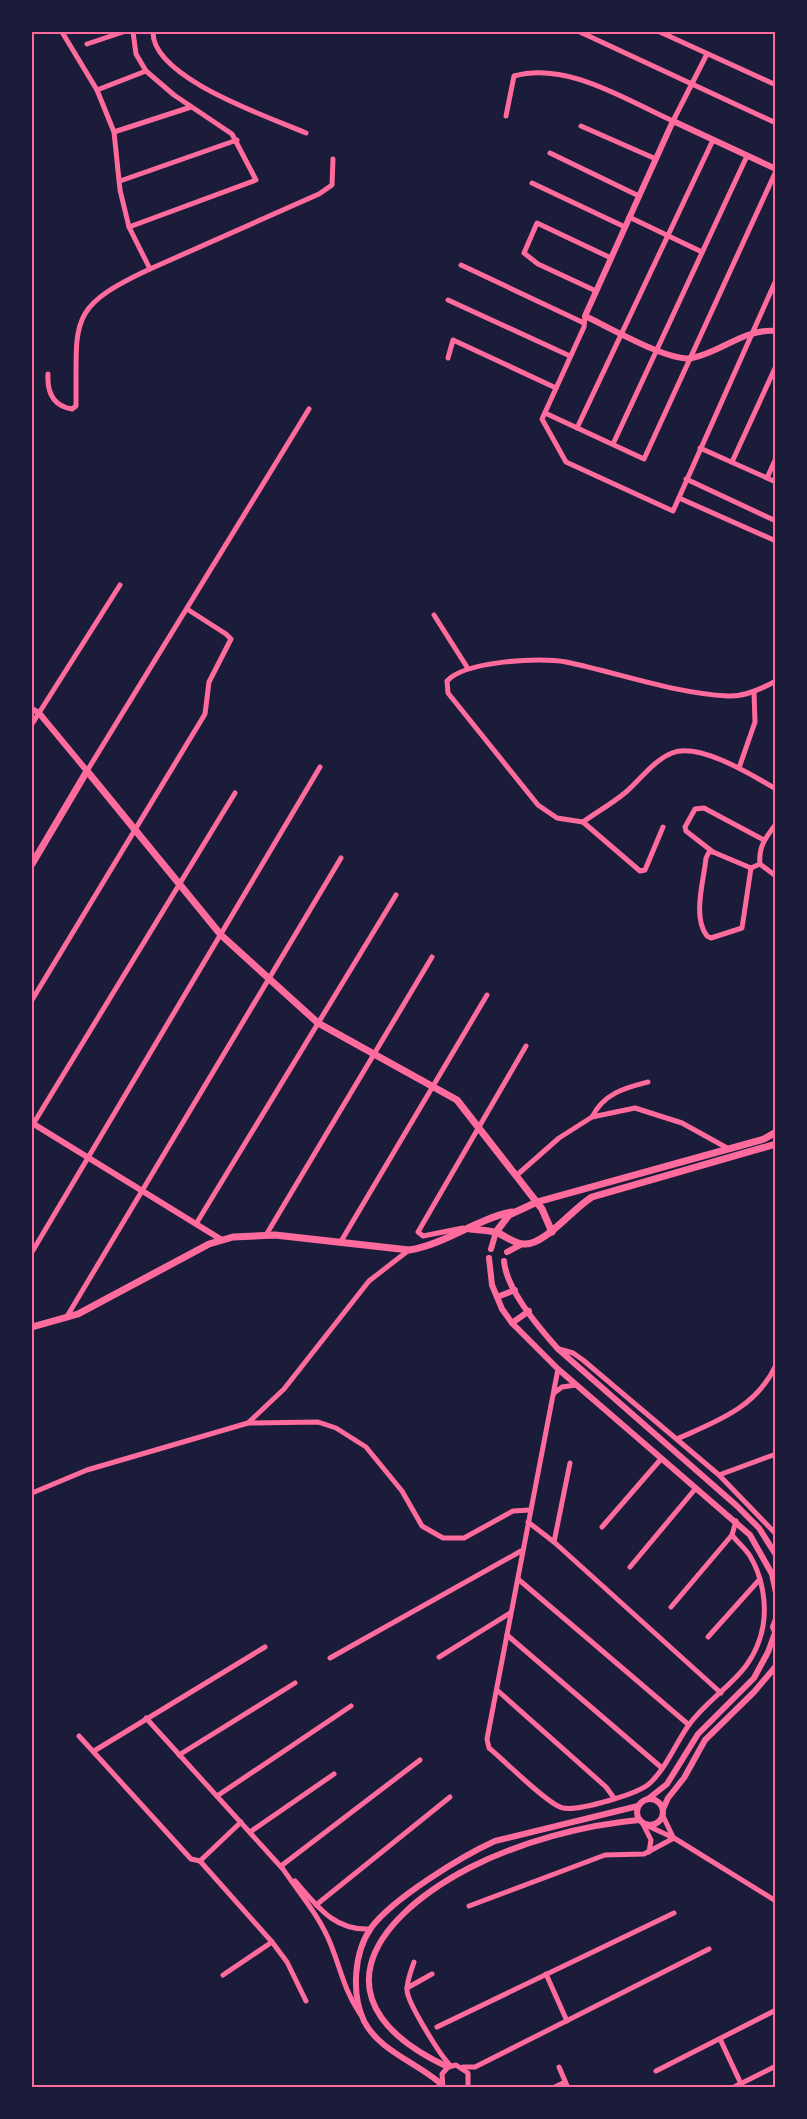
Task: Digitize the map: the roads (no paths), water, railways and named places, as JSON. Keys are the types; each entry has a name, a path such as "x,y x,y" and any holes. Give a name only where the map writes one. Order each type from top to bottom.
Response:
{"main road":[{"path":"32,864 87,771 221,935 270,977 318,1023 434,1085 457,1100 537,1202 547,1216 552,1232"},
{"path":"32,1327 66,1318 222,1240 266,1235 409,1250 425,1247 470,1229 497,1215 764,1139 776,1132"},
{"path":"470,1229 496,1232 522,1244 539,1242 573,1210 592,1197 776,1144"},
{"path":"496,1232 512,1212"}],"street":[{"path":"62,32 97,90 114,132 120,190 129,227 150,269"},
{"path":"87,44 123,32"},
{"path":"129,227 256,180 232,134 191,107 146,71 136,54 133,32"},
{"path":"153,32 153,40 160,54 172,68 215,94 306,133"},
{"path":"580,32 776,123"},
{"path":"660,32 776,85"},
{"path":"707,54 629,217 544,416 566,462 673,511 776,280"},
{"path":"97,90 146,71"},
{"path":"506,116 514,76 542,71 573,76 776,170 644,459 577,428 544,416"},
{"path":"114,132 191,107"},
{"path":"581,126 656,159"},
{"path":"577,428 713,140"},
{"path":"120,181 237,141"},
{"path":"550,153 639,196"},
{"path":"612,444 747,156"},
{"path":"48,374 47,388 56,403 72,410 76,406 77,335 82,315 110,288 319,194 332,185 333,159"},
{"path":"532,183 625,226"},
{"path":"629,217 702,252"},
{"path":"596,291 538,264 524,253 537,223 611,258"},
{"path":"461,266 584,323"},
{"path":"448,300 570,356"},
{"path":"585,316 672,358 689,359 752,333 776,331"},
{"path":"448,358 453,340 556,388"},
{"path":"732,462 776,366"},
{"path":"32,709 39,713 87,771 309,409"},
{"path":"700,448 776,482"},
{"path":"767,478 776,458"},
{"path":"686,479 776,521"},
{"path":"679,498 776,541"},
{"path":"32,724 120,585"},
{"path":"32,999 134,827 205,714 209,682 231,639 226,633 187,609"},
{"path":"434,615 467,667"},
{"path":"663,826 643,871 583,822 557,818 538,806 448,693 447,681 454,673 467,667 505,662 564,661 626,679 729,696 754,692 776,681"},
{"path":"739,768 755,722 754,692"},
{"path":"583,822 624,794 672,753 697,752 739,768 776,789"},
{"path":"32,1252 320,767"},
{"path":"222,1240 32,1124 235,793"},
{"path":"760,864 751,868 714,852 686,831 690,816 698,807 764,840"},
{"path":"776,824 764,840 759,854 760,864 776,876"},
{"path":"714,852 709,852 706,858 700,906 703,929 707,936 742,928 751,868"},
{"path":"66,1318 341,858"},
{"path":"196,1224 396,895"},
{"path":"266,1235 432,957"},
{"path":"340,1243 487,995"},
{"path":"470,1229 423,1236 418,1233 418,1228 526,1046"},
{"path":"592,1116 597,1106 617,1091 648,1082"},
{"path":"517,1175 559,1138 592,1116 635,1108 682,1123 729,1149"},
{"path":"490,1249 496,1232"},
{"path":"507,1252 522,1244"},
{"path":"248,1422 284,1389 369,1281 409,1250"},
{"path":"489,1258 490,1277 497,1297 512,1323 558,1369 750,1535 772,1574 776,1593"},
{"path":"504,1261 515,1290 558,1348 737,1506 759,1528 776,1555"},
{"path":"497,1297 515,1290"},
{"path":"512,1323 529,1311"},
{"path":"558,1348 573,1353 583,1360 677,1439 719,1475 776,1534"},
{"path":"677,1439 738,1410 759,1394 776,1365"},
{"path":"558,1369 521,1551 518,1579 487,1738 489,1748 554,1804 569,1808 614,1798 649,1785 689,1725 746,1668 758,1646 763,1625 760,1579 750,1555 732,1535"},
{"path":"553,1395 562,1387 576,1385"},
{"path":"32,1493 87,1470 248,1422 318,1422 347,1434 366,1447 402,1491 425,1529 443,1538 464,1538 513,1511 530,1510"},
{"path":"719,1475 776,1454"},
{"path":"602,1527 661,1459"},
{"path":"554,1542 570,1463"},
{"path":"630,1568 696,1488"},
{"path":"671,1607 732,1535 736,1521"},
{"path":"528,1522 554,1542 721,1693"},
{"path":"330,1658 521,1551"},
{"path":"518,1579 689,1725"},
{"path":"708,1637 760,1579"},
{"path":"439,1657 510,1613"},
{"path":"364,2021 357,1999 357,1967 370,1929 383,1914 476,1850 495,1841 638,1806 648,1799 667,1784 698,1734 753,1678 768,1652 775,1634 776,1619"},
{"path":"507,1635 662,1768"},
{"path":"94,1751 265,1647"},
{"path":"709,1949 475,2067 449,2067 401,2039 380,2017 370,1995 369,1975 374,1951 384,1932 441,1886 499,1855 557,1836 644,1823 656,1825 668,1798 684,1778 705,1740 754,1692 776,1666"},
{"path":"179,1755 295,1683"},
{"path":"497,1690 606,1787 614,1798"},
{"path":"217,1796 351,1706"},
{"path":"146,1718 331,1920 353,1929 370,1929"},
{"path":"79,1736 191,1858 200,1861 272,1942 287,1962 306,2001"},
{"path":"281,1866 420,1760"},
{"path":"250,1832 334,1774"},
{"path":"316,1905 450,1797"},
{"path":"648,1799 658,1801 674,1838"},
{"path":"638,1806 651,1840 649,1852"},
{"path":"200,1861 241,1822"},
{"path":"644,1823 674,1838 776,1901"},
{"path":"469,1906 605,1855 639,1855 674,1838"},
{"path":"281,1866 320,1921 332,1946 344,1989 364,2021 375,2035 394,2052 442,2086"},
{"path":"437,2027 674,1913"},
{"path":"223,1975 272,1942"},
{"path":"414,1962 407,1988 442,2058 449,2067"},
{"path":"407,1988 432,1974"},
{"path":"546,1974 567,2021"},
{"path":"656,2071 776,2010"},
{"path":"720,2039 742,2085"},
{"path":"732,2088 776,2066"},
{"path":"442,2086 442,2074 449,2067"},
{"path":"463,2067 470,2076 471,2086"},
{"path":"470,2076 475,2067"},
{"path":"553,2088 567,2085 558,2067"}]}
